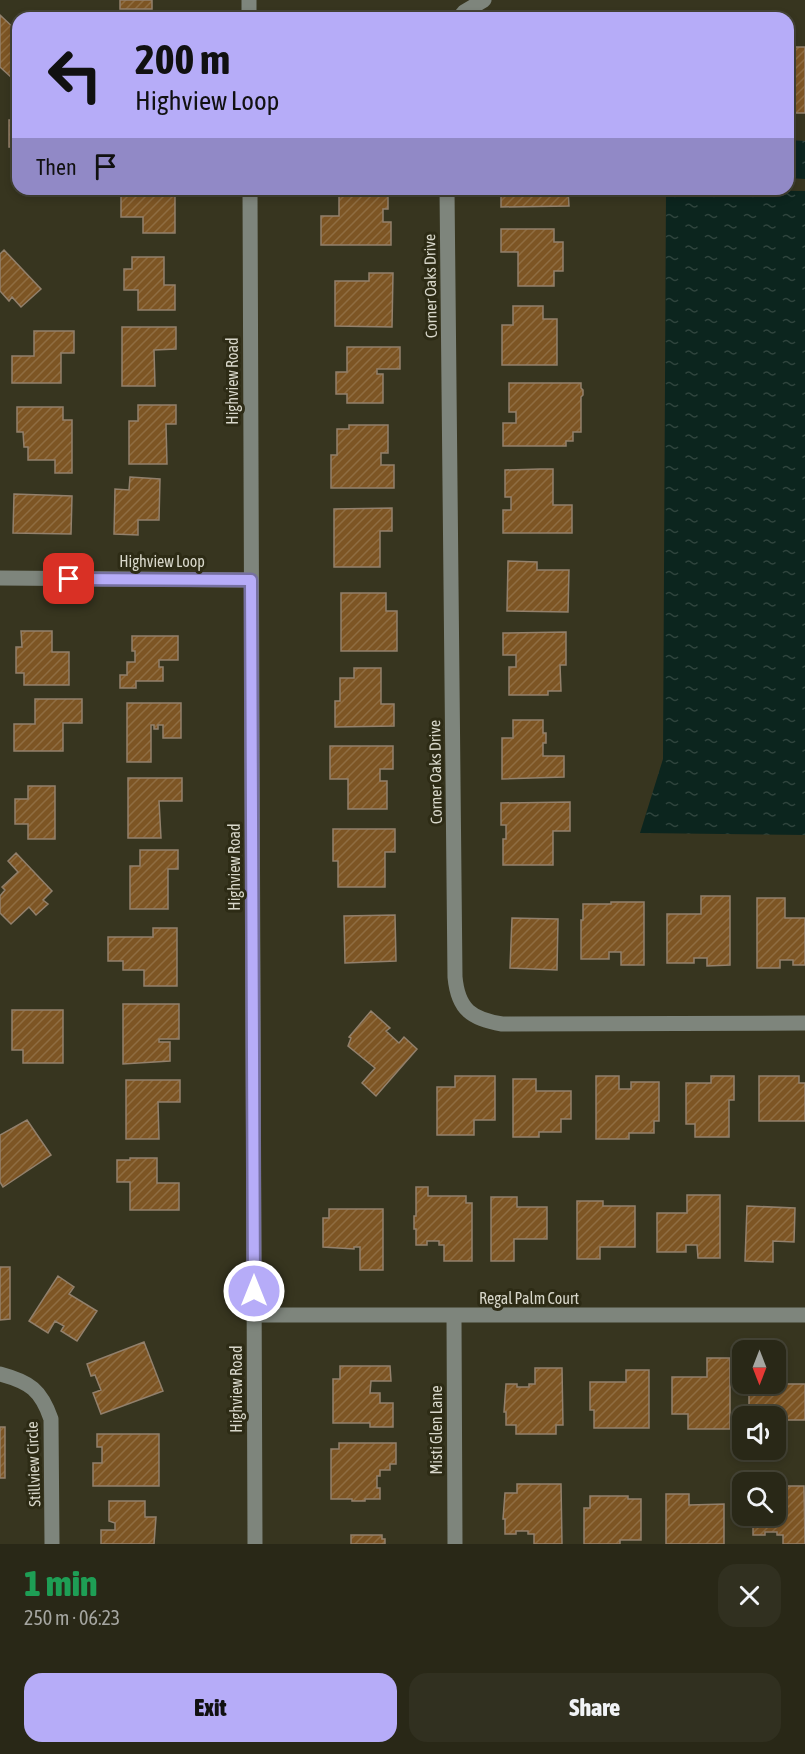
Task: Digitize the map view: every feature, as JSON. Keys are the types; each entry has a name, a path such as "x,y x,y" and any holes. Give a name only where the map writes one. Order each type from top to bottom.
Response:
{"street":[{"path":"464,12 484,0"},
{"name":"Highview Road","path":"250,195 255,1544"},
{"name":"Corner Oaks Drive","path":"447,195 456,995 468,1011 482,1021 502,1024 805,1023"},
{"name":"Highview Loop","path":"0,578 251,580"},
{"name":"Regal Palm Court","path":"254,1315 805,1315"},
{"name":"Misti Glen Lane","path":"454,1316 455,1544"},
{"name":"Stillview Circle","path":"0,1374 22,1380 36,1390 46,1404 51,1419 52,1544"}],"water":[{"path":"794,140 805,141 805,179 794,178"},
{"path":"794,191 805,191 805,835 640,833 663,759 666,195 794,195"}],"building":[{"path":"120,0 152,0 152,9 120,9"},
{"path":"0,15 12,26 12,78 0,67"},
{"path":"794,47 805,47 805,113 794,113"},
{"path":"9,120 12,120 12,147 9,147"},
{"path":"121,195 175,195 175,233 143,233 143,217 121,217"},
{"path":"339,195 388,195 388,209 383,209 383,222 391,222 391,245 321,245 321,216 339,216"},
{"path":"501,195 568,195 569,206 501,207"},
{"path":"501,229 554,229 554,242 563,242 563,271 554,271 554,286 518,286 518,252 501,252"},
{"path":"4,250 41,289 21,307 12,297 9,301 0,291 0,254"},
{"path":"132,257 164,257 164,285 175,285 175,310 138,310 138,290 124,290 124,269 132,269"},
{"path":"369,273 393,273 392,327 335,326 335,281 369,281"},
{"path":"513,306 543,306 543,319 557,319 557,365 502,365 502,325 513,325"},
{"path":"122,327 176,327 176,349 154,350 155,386 122,386"},
{"path":"34,331 74,331 74,353 61,353 61,383 12,383 12,356 34,356"},
{"path":"347,347 400,347 400,369 377,369 377,374 383,374 383,403 347,403 347,394 336,394 336,372 347,372"},
{"path":"509,383 581,383 583,395 581,397 581,432 573,432 573,441 566,441 566,446 503,446 503,423 516,423 516,412 509,412"},
{"path":"138,405 176,405 176,424 166,424 167,464 129,464 129,421 138,421"},
{"path":"17,407 63,407 63,420 72,420 72,473 55,473 55,460 28,460 28,447 24,447 23,432 17,432"},
{"path":"349,425 388,425 388,453 381,453 381,465 394,465 394,488 331,488 331,455 337,455 337,429 349,429"},
{"path":"553,469 553,505 572,505 572,533 503,533 503,510 511,510 511,497 505,497 505,470"},
{"path":"130,477 160,479 159,520 138,520 138,535 114,534 115,489 129,490"},
{"path":"14,494 72,496 71,534 13,533"},
{"path":"392,508 392,531 380,531 380,567 334,567 334,509"},
{"path":"508,561 537,562 537,570 569,570 568,612 507,611"},
{"path":"341,593 386,593 386,611 397,611 397,651 341,651"},
{"path":"21,631 52,631 52,652 69,652 69,685 24,685 24,673 16,673 16,647 22,647"},
{"path":"566,632 566,665 560,665 561,691 548,691 548,695 509,695 509,667 516,667 516,655 503,655 503,633"},
{"path":"132,636 178,636 178,660 159,660 159,667 163,667 163,681 136,681 136,688 120,688 120,675 127,675 127,662 135,662"},
{"path":"354,668 381,668 381,704 394,704 394,726 335,727 335,701 340,701 340,678 354,678"},
{"path":"35,699 82,699 82,723 63,723 63,751 14,751 14,724 35,724"},
{"path":"127,703 181,703 181,738 163,738 163,725 158,725 158,729 154,729 154,725 151,725 151,762 127,762"},
{"path":"513,720 543,720 546,743 543,743 543,756 564,756 564,777 502,779 502,738 513,738"},
{"path":"330,746 393,746 393,769 380,769 380,781 387,781 387,809 348,809 348,779 330,779"},
{"path":"128,778 182,778 182,801 159,801 161,838 128,838"},
{"path":"28,786 55,786 55,839 28,839 28,824 15,824 15,799 28,799"},
{"path":"570,802 570,831 553,831 553,865 503,865 503,839 506,839 506,825 501,825 501,803"},
{"path":"333,829 395,829 395,852 385,852 385,887 338,887 338,861 333,861"},
{"path":"140,850 178,850 178,869 168,869 168,909 130,909 130,866 140,866"},
{"path":"16,853 52,891 43,900 48,904 36,915 29,907 11,924 0,913 0,896 5,890 2,887 18,872 8,861"},
{"path":"701,896 730,896 730,965 707,966 707,958 694,958 694,963 667,963 667,914 701,914"},
{"path":"757,898 785,898 785,918 805,918 805,965 793,965 793,960 780,960 780,968 757,968"},
{"path":"611,902 644,902 644,965 621,965 621,952 609,952 609,959 581,959 583,904 611,904"},
{"path":"395,915 396,961 345,963 344,916"},
{"path":"512,918 558,919 557,970 510,968"},
{"path":"153,928 177,928 177,986 144,986 144,970 123,970 123,961 108,961 108,937 153,937"},
{"path":"123,1004 179,1004 179,1039 159,1039 159,1042 170,1042 170,1061 123,1064"},
{"path":"12,1010 63,1010 63,1063 23,1063 23,1050 12,1050"},
{"path":"371,1011 390,1028 386,1031 399,1043 404,1037 417,1049 376,1096 362,1083 375,1068 348,1046 351,1038 349,1037"},
{"path":"455,1076 495,1076 495,1120 474,1120 474,1135 437,1135 437,1087 455,1087"},
{"path":"596,1076 619,1076 619,1089 631,1089 631,1082 659,1082 659,1121 654,1121 654,1133 629,1133 629,1139 596,1139"},
{"path":"711,1076 734,1076 734,1100 729,1100 729,1137 695,1137 695,1124 686,1124 686,1083 711,1083"},
{"path":"759,1076 799,1076 799,1083 805,1083 805,1121 759,1121"},
{"path":"513,1079 536,1079 536,1091 571,1091 571,1119 561,1119 561,1132 539,1132 539,1137 513,1137"},
{"path":"126,1080 180,1080 180,1102 158,1102 159,1139 126,1139"},
{"path":"27,1120 51,1155 3,1187 0,1182 0,1135"},
{"path":"130,1158 157,1158 157,1183 179,1183 179,1210 130,1210 130,1182 117,1182 117,1160 130,1160"},
{"path":"416,1187 428,1187 428,1196 466,1196 466,1203 472,1203 472,1261 444,1261 444,1245 439,1245 439,1241 427,1241 427,1245 416,1245 414,1216 416,1216"},
{"path":"687,1195 720,1195 720,1258 698,1258 697,1245 686,1245 686,1252 657,1252 657,1213 687,1213"},
{"path":"491,1197 517,1197 517,1207 547,1207 547,1239 514,1239 514,1261 491,1261"},
{"path":"577,1201 603,1201 603,1206 635,1206 635,1247 600,1247 600,1259 577,1259"},
{"path":"747,1206 795,1208 794,1242 773,1241 773,1262 745,1261"},
{"path":"329,1209 383,1209 383,1270 360,1270 360,1247 354,1247 354,1249 323,1247 323,1218 329,1218"},
{"path":"0,1267 10,1267 10,1319 0,1320"},
{"path":"58,1276 74,1287 69,1294 97,1311 77,1341 61,1331 64,1326 55,1321 48,1333 29,1321"},
{"path":"144,1342 163,1391 101,1414 93,1393 101,1390 95,1375 91,1376 87,1364"},
{"path":"707,1358 730,1358 730,1429 688,1429 688,1414 672,1414 672,1377 707,1377"},
{"path":"340,1366 390,1366 391,1381 371,1381 370,1393 380,1393 380,1403 393,1403 393,1427 370,1427 370,1423 333,1423 333,1379 340,1379"},
{"path":"535,1368 562,1368 563,1425 556,1425 556,1434 516,1434 516,1425 506,1425 506,1412 504,1412 506,1384 529,1387 529,1384 535,1384"},
{"path":"626,1370 649,1370 649,1428 594,1428 594,1410 590,1410 590,1382 626,1382"},
{"path":"786,1384 805,1384 805,1420 786,1420 786,1406 749,1406 749,1394 786,1394"},
{"path":"0,1427 5,1427 5,1478 0,1478"},
{"path":"97,1434 159,1434 159,1486 93,1486 93,1463 102,1463 102,1447 97,1447"},
{"path":"339,1443 396,1443 396,1464 390,1464 390,1470 380,1470 380,1476 377,1476 380,1499 352,1501 352,1499 331,1499 331,1449 339,1449"},
{"path":"517,1484 561,1484 562,1544 534,1544 534,1534 528,1534 528,1531 505,1534 505,1519 503,1519 505,1493 517,1493"},
{"path":"786,1486 804,1486 805,1544 783,1544 783,1535 777,1535 777,1532 753,1535 753,1526 786,1526"},
{"path":"666,1494 689,1494 689,1505 724,1504 724,1544 666,1544"},
{"path":"590,1496 628,1496 628,1499 641,1499 641,1540 620,1540 620,1544 584,1544 584,1508 590,1508"},
{"path":"109,1501 145,1501 145,1517 156,1517 154,1544 101,1544 101,1530 115,1530 115,1523 109,1521"},
{"path":"351,1535 382,1535 385,1544 351,1544"}],"route":[{"path":"69,579 251,580 254,1291"}]}
